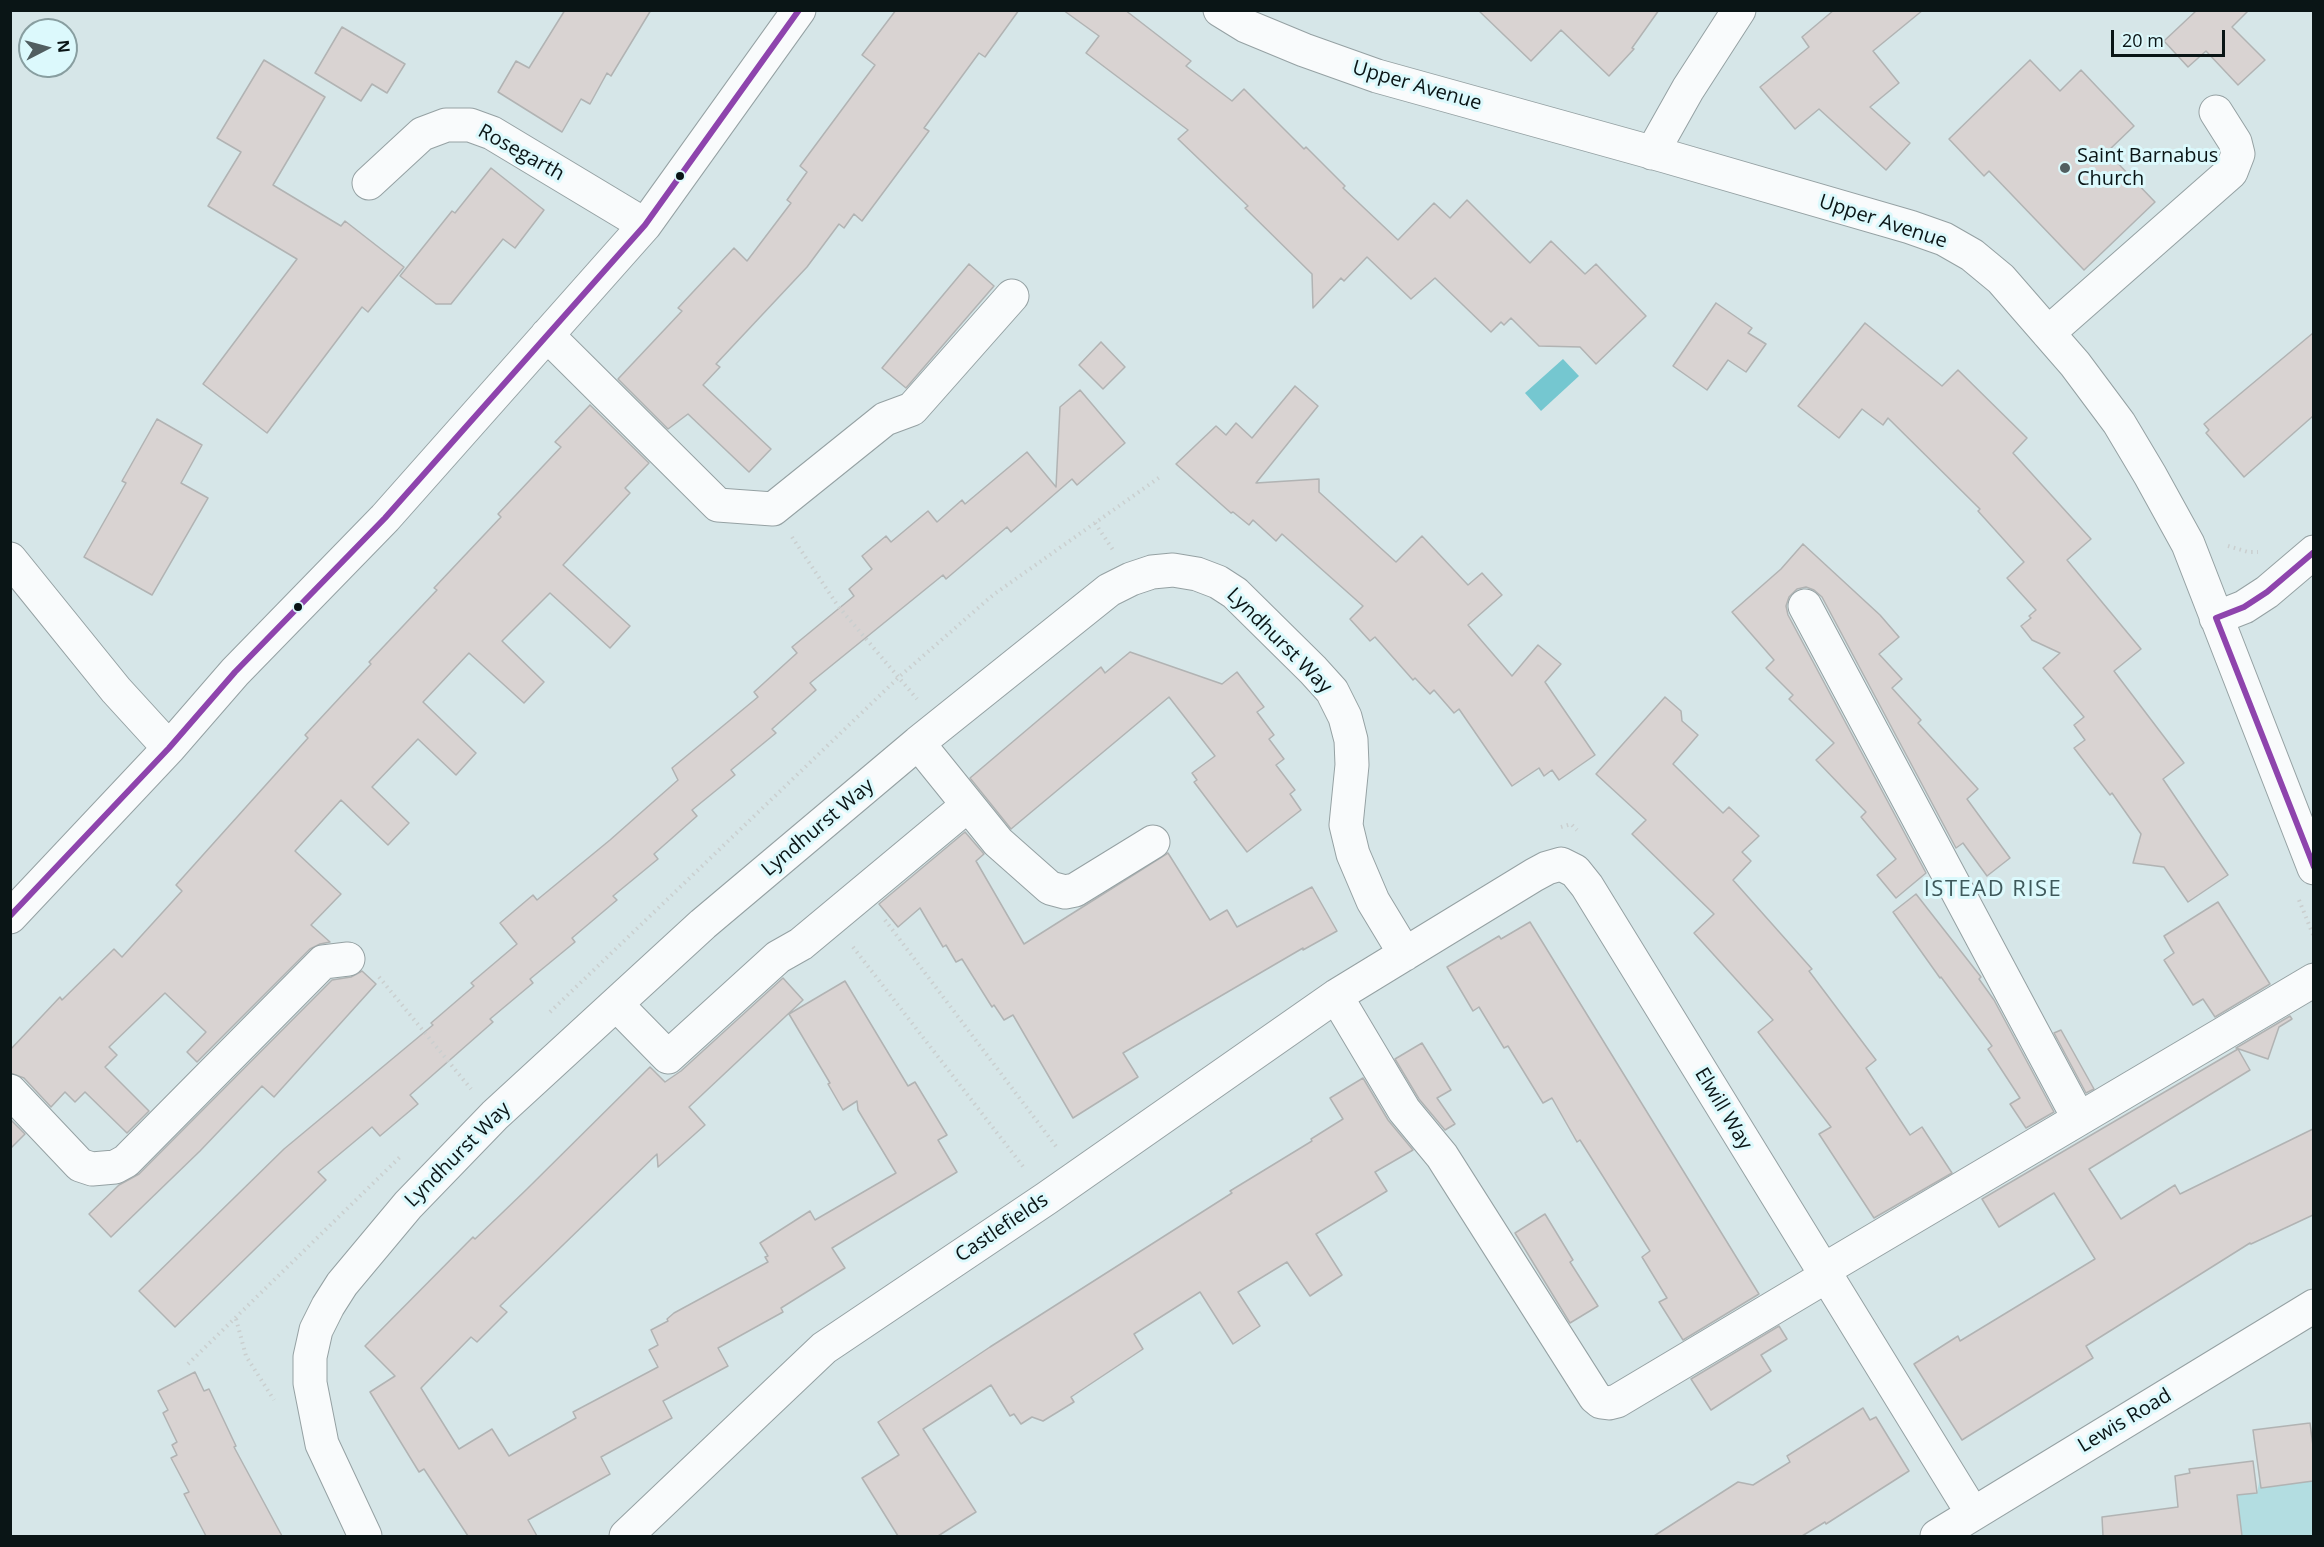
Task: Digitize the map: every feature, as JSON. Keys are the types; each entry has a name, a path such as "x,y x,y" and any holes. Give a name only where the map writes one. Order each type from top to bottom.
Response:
{"street":[{"path":"10,917 169,748 235,672 385,518 645,225 798,10"},
{"name":"Upper Avenue","path":"1220,10 1246,26 1377,76 1652,153 1944,239 1972,255 2000,277 2076,364 2119,423 2188,544 2313,868"},
{"path":"1652,153 1688,89 1739,10"},
{"path":"2048,333 2231,172 2238,154 2235,142 2216,112"},
{"name":"Rosegarth","path":"369,183 422,134 446,126 470,125 492,133 645,225"},
{"path":"547,335 718,505 773,509 885,419 912,409 1012,296"},
{"path":"2216,618 2244,607 2267,592 2313,552"},
{"path":"10,559 116,690 169,748"},
{"name":"Lyndhurst Way","path":"364,1536 322,1444 310,1383 310,1357 316,1330 342,1284 408,1205 495,1115 703,924 918,743 1109,590 1152,572 1173,570 1197,574 1218,582 1235,593 1314,670 1332,691 1345,717 1352,740 1346,825 1353,854 1373,901 1405,954"},
{"path":"1805,606 2079,1119"},
{"path":"918,743 998,842 1050,888 1065,892 1075,890 1153,842"},
{"path":"616,1004 668,1057 778,957 801,944 968,805"},
{"name":"Elwill Way","path":"1405,954 1546,868 1562,864 1575,871 1594,896 1823,1274 1973,1514"},
{"name":"Castlefields","path":"626,1536 824,1348 1047,1198 1336,996 1405,954"},
{"path":"10,1091 80,1165 92,1169 115,1167 126,1161 323,962 348,959"},
{"path":"1336,996 1404,1110 1442,1156 1595,1397 1601,1402 1609,1403 1617,1401 2079,1119 2313,980"},
{"name":"Lewis Road","path":"1936,1536 2313,1306"}],"path":[{"path":"1095,523 1160,477"},
{"path":"773,509 838,606 899,677"},
{"path":"2248,552 2251,558"},
{"path":"1557,830 1568,824 1573,825 1583,839"},
{"path":"864,892 1078,1176"},
{"path":"2298,897 2313,937"},
{"path":"831,919 1047,1198"},
{"path":"348,959 362,957 495,1115"},
{"path":"236,1318 246,1356 275,1401"}],"shaded area":[{"path":"2260,1478 2262,1487 2313,1481 2313,1536 2242,1536 2237,1495 2257,1493"}],"water":[{"path":"1563,359 1579,376 1541,411 1525,393"}],"building":[{"path":"565,10 651,10 611,76 607,73 590,104 581,99 562,132 498,92 516,61 529,68"},
{"path":"896,10 1019,10 985,57 979,53 924,128 929,131 862,221 854,214 844,228 839,224 807,267 716,364 720,367 703,385 771,449 749,472 688,414 668,429 618,379 682,311 678,308 734,248 747,261 791,203 787,200 807,172 800,166 875,65 862,55"},
{"path":"1063,10 1125,10 1191,61 1186,66 1232,101 1244,89 1304,149 1306,147 1345,186 1343,188 1398,240 1434,203 1450,218 1467,200 1530,263 1551,241 1585,274 1596,264 1646,316 1596,364 1580,347 1539,346 1511,318 1504,325 1501,322 1491,332 1435,278 1411,299 1367,257 1344,281 1341,278 1313,308 1312,274 1245,208 1248,206 1178,139 1188,130 1086,53 1099,36"},
{"path":"1478,10 1659,10 1632,48 1634,49 1609,76 1561,30 1531,61"},
{"path":"1834,10 1923,10 1873,51 1899,83 1870,107 1910,143 1886,170 1819,109 1795,129 1760,87 1809,47 1802,37"},
{"path":"2197,10 2249,10 2232,27 2265,60 2238,85 2206,51 2188,67 2164,41"},
{"path":"342,27 405,64 387,93 372,84 361,101 315,73"},
{"path":"264,60 325,97 273,185 341,226 345,221 404,267 368,312 362,307 267,433 203,384 297,259 208,206 241,152 217,138"},
{"name":"Saint Barnabus Church","path":"2030,60 2060,91 2081,70 2134,126 2107,152 2155,202 2084,270 1989,171 1984,176 1949,139"},
{"path":"491,168 544,210 515,248 503,239 451,304 436,304 400,276 452,211 455,213"},
{"path":"969,264 994,286 906,388 882,368"},
{"path":"1716,303 1752,328 1748,333 1766,344 1746,372 1728,360 1707,390 1673,366"},
{"path":"1865,323 1942,386 1958,370 2027,438 2013,453 2091,539 2067,560 2141,649 2114,671 2184,763 2163,779 2228,875 2188,902 2164,867 2133,863 2141,834 2112,793 2110,795 2074,748 2085,740 2074,725 2084,717 2043,668 2060,653 2032,640 2021,626 2031,618 2029,616 2036,610 2007,578 2024,562 1978,511 1980,509 1888,418 1883,425 1862,409 1839,438 1798,406"},
{"path":"2313,333 2313,416 2244,477 2206,433 2209,430 2204,424"},
{"path":"1101,342 1125,367 1103,389 1079,365"},
{"path":"1295,386 1318,406 1256,483 1319,479 1319,492 1396,562 1422,536 1468,585 1482,573 1502,595 1468,625 1512,676 1538,645 1561,664 1545,682 1595,755 1559,780 1552,770 1544,776 1539,768 1512,786 1459,709 1454,713 1434,690 1430,694 1415,678 1413,680 1375,637 1370,641 1350,619 1363,606 1282,534 1276,541 1253,520 1249,525 1233,512 1231,513 1176,464 1216,426 1226,435 1236,423 1252,438"},
{"path":"1080,390 1125,443 1077,485 1072,479 1011,532 1007,527 946,579 943,575 810,683 816,690 772,729 776,733 731,770 735,775 692,810 697,816 654,854 658,859 613,896 617,900 572,938 575,942 530,979 533,983 490,1019 493,1022 410,1095 418,1104 380,1136 372,1127 318,1172 326,1180 175,1327 139,1291 284,1149 433,1025 431,1023 474,986 471,983 517,944 500,923 533,895 537,900 678,780 672,768 758,697 754,692 797,653 792,647 854,596 849,589 872,569 862,556 886,536 891,542 928,511 937,522 962,500 965,504 1027,452 1056,487 1060,407"},
{"path":"590,405 649,463 625,488 630,493 563,565 630,626 610,648 550,593 502,641 544,682 524,703 469,653 423,702 476,753 456,775 418,739 372,787 409,823 388,845 341,800 295,851 341,894 311,925 330,942 310,949 197,1062 187,1052 206,1032 165,993 109,1047 117,1055 105,1067 149,1111 127,1133 85,1092 75,1102 65,1092 51,1107 24,1078 10,1073 10,1050 60,997 62,1000 114,949 122,957 182,891 176,885 308,738 305,735 371,664 369,662 437,590 434,588 501,517 498,514 561,447 555,442"},
{"path":"157,419 202,445 181,483 208,498 152,595 84,557 126,483 122,481"},
{"path":"1803,544 1880,615 1899,637 1879,654 1902,679 1892,688 1921,720 1918,723 1978,789 1967,799 2010,858 1987,876 1963,843 1956,848 1822,597 1806,587 1797,589 1789,597 1786,606 1788,615 1926,873 1896,898 1877,875 1896,859 1861,817 1866,812 1816,760 1834,743 1789,699 1793,695 1766,668 1774,660 1732,612 1781,569"},
{"path":"1130,652 1222,684 1237,672 1264,707 1257,712 1274,735 1269,739 1284,759 1276,765 1295,790 1290,794 1301,810 1247,852 1194,782 1197,780 1192,773 1215,756 1169,697 1011,829 970,778 1101,667 1105,673"},
{"path":"1665,697 1681,711 1682,721 1698,735 1673,764 1723,813 1729,807 1759,836 1742,852 1751,861 1733,880 1812,969 1809,971 1876,1060 1866,1068 1910,1135 1922,1127 1952,1173 1874,1218 1819,1134 1831,1127 1758,1032 1773,1020 1694,933 1714,914 1632,834 1646,820 1596,774"},
{"path":"965,832 984,854 976,861 1024,944 1168,853 1210,920 1227,910 1237,927 1312,887 1337,931 1303,950 1303,948 1123,1053 1138,1077 1073,1118 1013,1015 1004,1020 994,1005 992,1007 962,959 956,962 946,945 943,947 920,908 898,927 879,904"},
{"path":"1916,894 1981,977 1979,979 1994,1000 2054,1112 2026,1128 2010,1104 2020,1098 1988,1049 1992,1046 1893,912"},
{"path":"2218,902 2270,984 2215,1017 2203,999 2193,1005 2164,960 2174,953 2164,936"},
{"path":"1530,922 1759,1294 1683,1340 1659,1302 1667,1298 1642,1257 1650,1251 1580,1140 1577,1142 1552,1098 1543,1103 1508,1046 1504,1048 1479,1007 1473,1011 1447,967 1499,936 1501,939"},
{"path":"362,971 376,984 274,1097 262,1086 200,1151 111,1237 89,1214 119,1185 139,1174 332,980 351,977"},
{"path":"783,978 803,1000 689,1107 705,1125 658,1167 657,1154 500,1306 507,1312 477,1342 471,1337 421,1388 459,1449 492,1429 509,1456 576,1418 573,1412 658,1367 649,1350 658,1345 651,1330 668,1321 667,1319 674,1313 768,1262 765,1257 768,1256 760,1243 810,1211 815,1220 896,1173 858,1110 857,1101 843,1110 828,1084 830,1083 789,1014 845,981 908,1086 915,1082 947,1135 938,1140 957,1172 832,1248 845,1268 781,1308 783,1312 718,1348 728,1366 663,1401 672,1418 601,1457 610,1474 528,1520 537,1536 468,1536 424,1469 419,1472 370,1392 395,1376 365,1346 473,1237 475,1239 650,1067 665,1082 681,1071"},
{"path":"2290,1016 2292,1019 2279,1027 2268,1059 2236,1048"},
{"path":"2061,1030 2094,1089 2086,1093 2054,1033"},
{"path":"1422,1043 1451,1090 1437,1098 1455,1124 1445,1130 1419,1099 1395,1059"},
{"path":"2238,1049 2250,1070 2089,1169 2121,1219 2175,1185 2180,1194 2313,1129 2313,1215 2250,1243 2086,1346 2093,1358 1962,1440 1914,1364 1958,1336 1960,1341 2095,1259 2054,1193 1999,1227 1982,1199"},
{"path":"1363,1078 1388,1120 1413,1150 1375,1172 1387,1191 1316,1234 1342,1275 1310,1296 1287,1262 1238,1292 1260,1326 1233,1344 1200,1292 1134,1334 1143,1349 1071,1397 1074,1402 1043,1421 1032,1417 1021,1424 1014,1414 1010,1416 991,1385 923,1429 976,1512 938,1536 898,1536 862,1478 899,1455 878,1422 990,1347 1232,1193 1230,1191 1312,1141 1311,1139 1343,1119 1330,1098"},
{"path":"10,1119 25,1134 10,1149"},
{"path":"1545,1214 1573,1260 1570,1262 1598,1306 1570,1323 1515,1233"},
{"path":"1779,1326 1787,1339 1761,1355 1771,1371 1711,1410 1691,1379"},
{"path":"195,1372 204,1391 209,1389 236,1446 234,1447 282,1536 206,1536 184,1494 189,1492 171,1458 177,1455 172,1445 177,1442 163,1413 168,1410 158,1391"},
{"path":"1863,1408 1870,1420 1876,1417 1909,1471 1826,1524 1825,1522 1802,1536 1654,1536 1738,1482 1753,1485 1790,1462 1787,1456"},
{"path":"2310,1423 2313,1446 2313,1481 2261,1488 2253,1430"},
{"path":"2253,1461 2257,1493 2237,1495 2242,1536 2103,1536 2102,1517 2178,1507 2175,1476 2190,1473 2189,1469"}],"transit line":[{"path":"10,916 169,748 235,672 385,518 645,225 799,10"},
{"path":"2216,618 2244,607 2267,592 2314,552"},
{"path":"2216,618 2314,867"}],"place":[{"name":"Saint Barnabus Church","path":"2065,168"}],"district":[{"name":"ISTEAD RISE","path":"1993,890"}]}
